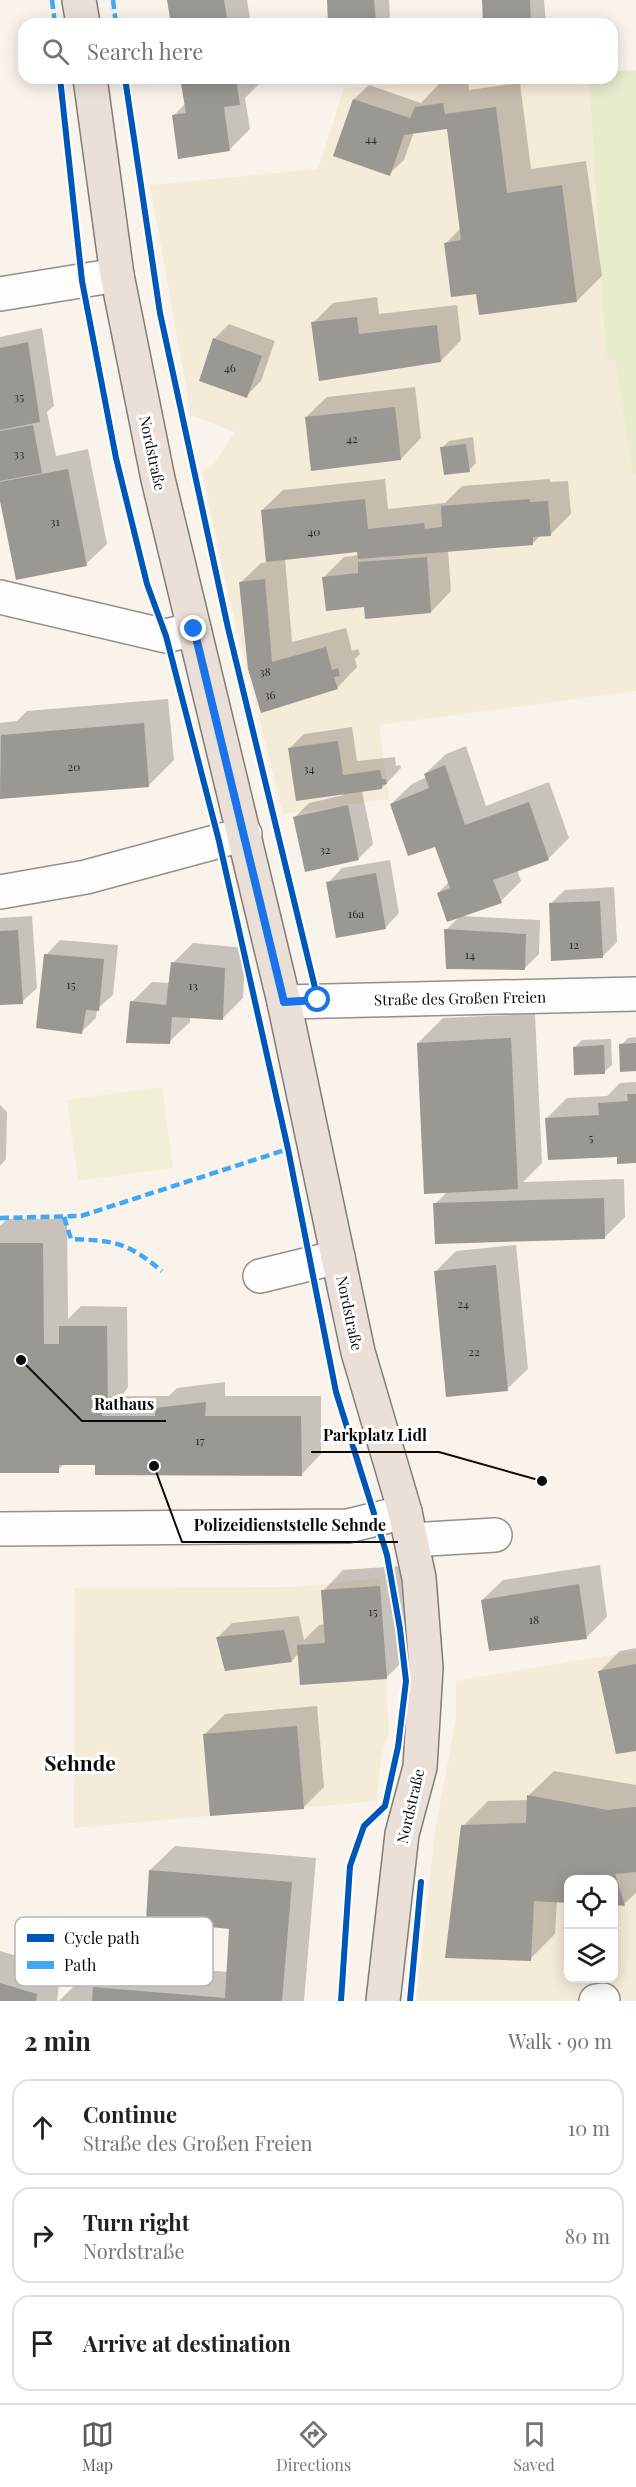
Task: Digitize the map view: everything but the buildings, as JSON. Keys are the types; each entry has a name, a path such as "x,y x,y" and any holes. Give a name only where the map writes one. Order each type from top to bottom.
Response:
{"main road":[{"path":"80,0 82,18"},
{"name":"Nordstraße","path":"91,84 117,275 158,479 284,1002 358,1352 408,1526 419,1578 425,1651 420,1767 402,1834 383,2001"}],"street":[{"path":"0,294 117,275"},
{"path":"0,597 166,636 194,629"},
{"path":"0,892 86,877 245,834"},
{"name":"Straße des Großen Freien","path":"284,1002 636,994"},
{"path":"260,1276 338,1257"},
{"path":"0,1530 296,1525 408,1526 495,1535"}],"shaded area":[{"path":"409,84 589,84 606,360 615,359 633,474 636,474 636,691 379,725 389,799 283,814 224,576 202,471 212,467 235,432 191,415 150,185 318,169 344,88"},
{"path":"380,1578 389,1731 381,1757 377,1801 74,1828 75,1588 294,1587"},
{"path":"636,1651 636,2001 416,2001 435,1831 456,1719 456,1681"}],"green space":[{"path":"636,70 636,474 633,474 615,360 606,360 589,84 618,84 618,71"},
{"path":"162,1087 173,1168 78,1181 67,1100"}],"marked path":[{"path":"52,0 54,18"},
{"path":"113,0 115,18"},
{"path":"0,1218 81,1216 288,1149"},
{"path":"64,1217 71,1239 111,1242 120,1245 139,1254 162,1271"}],"cycle path":[{"path":"61,84 82,281 116,458 147,584 166,636 219,841 288,1149 336,1392 387,1555 400,1629 406,1681 398,1747 385,1806 364,1826 350,1866 341,2001"},
{"path":"126,84 160,313 228,628 318,1000"},
{"path":"410,2001 421,1882"}],"place":[{"name":"Rathaus","path":"21,1360"},
{"name":"Polizeidienststelle Sehnde","path":"154,1466"},
{"name":"Parkplatz Lidl","path":"542,1481"}],"district":[{"name":"Sehnde","path":"80,1762"}],"route":[{"path":"194,629 284,1002 318,1000"}]}
